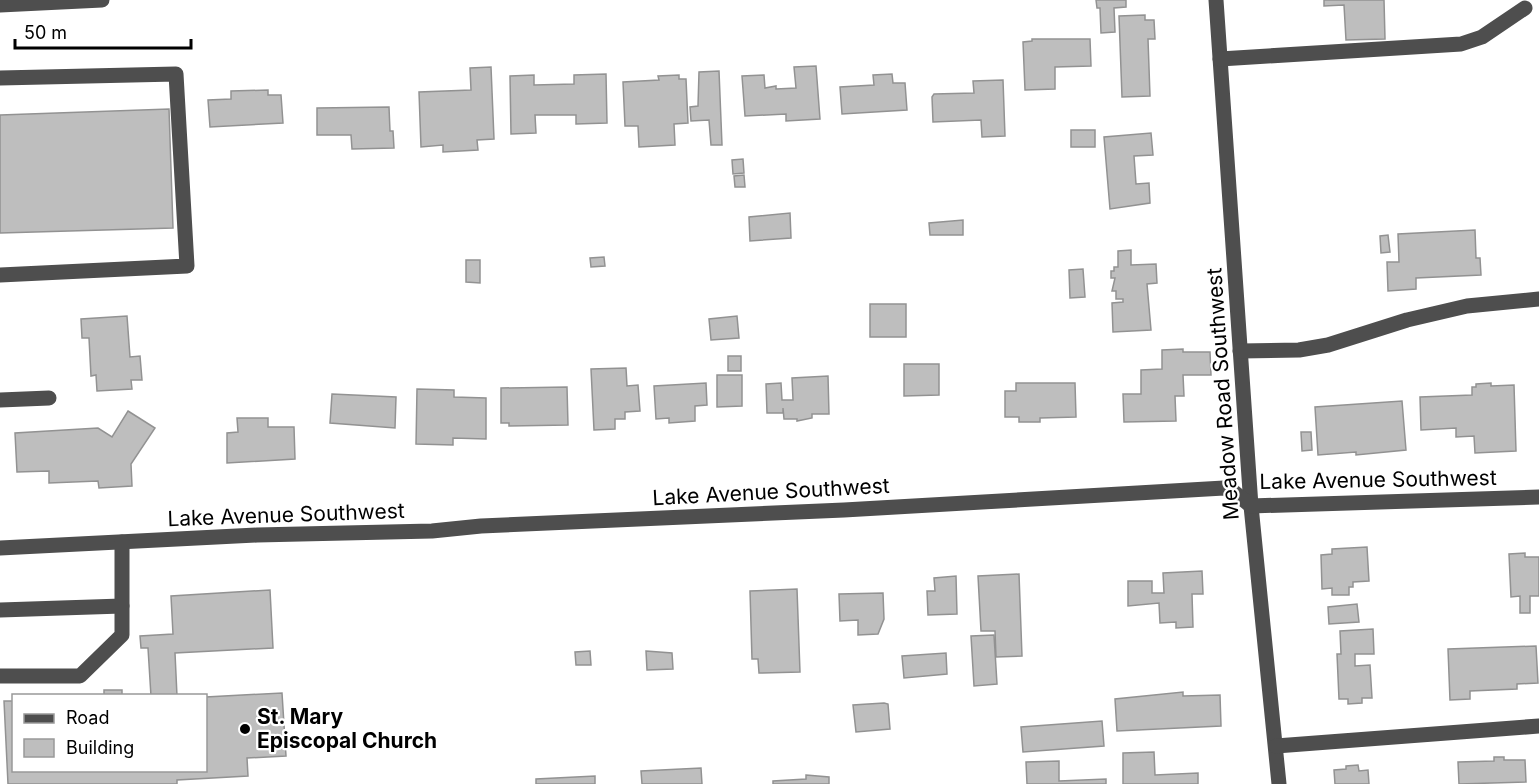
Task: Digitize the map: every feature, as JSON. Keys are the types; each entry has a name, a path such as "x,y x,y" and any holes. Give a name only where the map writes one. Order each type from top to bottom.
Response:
{"street":[{"path":"0,5 102,0"},
{"name":"Meadow Road Southwest","path":"1216,0 1251,506 1279,784"},
{"path":"1220,59 1461,44 1482,37 1525,8"},
{"path":"0,78 176,74 187,266 0,275"},
{"path":"1240,351 1299,350 1328,345 1407,320 1457,309 1539,299"},
{"path":"0,400 49,398"},
{"name":"Lake Avenue Southwest","path":"0,548 432,531 481,526 832,511 1224,488 1234,492 1251,506 1539,497"},
{"path":"0,676 80,676 122,635 122,542"},
{"path":"0,610 122,606"},
{"path":"1276,746 1539,726"}],"building":[{"path":"1096,0 1126,0 1126,7 1114,8 1115,32 1101,33 1100,8 1097,8"},
{"path":"1324,0 1384,0 1385,39 1346,40 1344,5 1324,6"},
{"path":"1145,15 1145,20 1154,20 1155,39 1148,39 1150,96 1122,97 1119,16"},
{"path":"1032,39 1090,39 1091,66 1055,67 1055,89 1025,90 1023,42 1032,41"},
{"path":"816,66 820,119 786,121 786,114 745,116 742,76 764,75 765,88 776,86 776,89 796,88 794,67"},
{"path":"491,67 494,139 477,140 478,150 443,152 443,145 421,147 419,92 471,90 470,68"},
{"path":"719,71 722,145 711,145 709,120 691,121 690,107 698,106 699,72"},
{"path":"606,74 607,123 576,124 576,115 535,115 536,133 511,134 510,76 534,75 534,85 574,84 574,75"},
{"path":"892,74 893,83 905,83 907,110 842,114 840,87 874,85 873,75"},
{"path":"679,75 679,79 686,79 688,123 674,124 675,145 639,147 638,126 625,126 623,82 659,80 658,76"},
{"path":"1003,80 1005,136 982,137 981,120 933,122 932,97 934,94 974,93 973,81"},
{"path":"268,90 268,95 281,95 283,123 210,127 208,100 231,99 231,91"},
{"path":"389,107 390,131 393,131 394,148 352,149 351,135 317,135 317,108"},
{"path":"169,109 173,228 0,233 0,115"},
{"path":"1071,130 1095,130 1095,147 1071,147"},
{"path":"1151,133 1153,155 1134,156 1136,184 1149,183 1150,203 1110,209 1104,137"},
{"path":"743,159 744,173 733,174 732,160"},
{"path":"744,175 745,187 735,187 734,176"},
{"path":"790,213 791,238 750,241 749,217"},
{"path":"963,220 963,235 930,235 929,223"},
{"path":"1475,230 1476,258 1480,258 1481,275 1416,278 1416,289 1388,291 1387,262 1399,262 1398,234"},
{"path":"1388,235 1390,252 1381,253 1380,236"},
{"path":"1131,250 1131,265 1156,264 1157,283 1147,284 1151,330 1113,332 1112,303 1123,302 1123,299 1116,299 1116,291 1112,291 1115,278 1111,278 1111,271 1114,271 1114,267 1118,267 1118,251"},
{"path":"604,257 605,266 591,267 590,258"},
{"path":"466,260 480,260 480,283 466,282"},
{"path":"1083,269 1085,297 1070,298 1069,270"},
{"path":"870,304 906,304 906,337 870,337"},
{"path":"127,316 130,357 140,356 142,380 131,380 132,389 97,391 96,375 91,376 89,338 82,338 81,319"},
{"path":"737,316 739,338 711,340 709,319"},
{"path":"1183,349 1183,352 1210,352 1211,375 1183,375 1184,396 1175,396 1176,421 1124,422 1123,394 1141,394 1141,370 1162,369 1162,350"},
{"path":"728,356 741,356 741,371 728,371"},
{"path":"904,364 939,364 939,395 904,396"},
{"path":"626,368 627,386 638,385 640,411 625,412 625,419 615,419 615,429 594,430 591,369"},
{"path":"717,375 742,375 742,406 717,407"},
{"path":"828,376 829,414 812,414 812,418 797,421 797,419 784,419 783,408 783,413 767,413 766,384 781,383 782,400 793,400 792,378"},
{"path":"706,383 707,405 695,406 695,421 669,423 669,418 656,419 654,386"},
{"path":"1016,383 1075,383 1076,417 1040,418 1040,422 1019,422 1019,417 1005,417 1005,391 1016,391"},
{"path":"1491,383 1491,386 1514,385 1516,451 1475,453 1474,436 1456,437 1456,428 1421,430 1420,397 1472,395 1472,387 1476,387 1476,384"},
{"path":"567,387 568,425 509,426 509,423 501,423 501,388"},
{"path":"417,389 454,390 454,397 486,398 486,439 453,438 453,445 416,444"},
{"path":"332,394 396,397 395,428 330,423"},
{"path":"1402,401 1406,450 1356,455 1356,452 1318,455 1315,407"},
{"path":"128,411 155,428 131,464 132,486 99,488 98,481 49,483 49,471 17,472 15,433 98,428 112,437"},
{"path":"237,418 268,418 268,427 294,427 295,459 227,463 227,433 238,432"},
{"path":"1301,432 1311,432 1312,450 1302,451"},
{"path":"1367,547 1369,581 1353,582 1353,587 1349,587 1349,595 1332,595 1332,588 1322,589 1321,555 1332,554 1332,549"},
{"path":"1525,553 1525,557 1539,557 1539,596 1530,596 1530,613 1520,613 1520,596 1511,597 1509,554"},
{"path":"1202,571 1203,594 1192,594 1193,627 1176,628 1176,622 1160,623 1159,603 1128,606 1128,581 1152,581 1152,593 1164,593 1163,573"},
{"path":"1019,574 1022,656 996,657 995,631 981,631 978,576"},
{"path":"956,576 957,614 928,615 927,591 935,591 934,578"},
{"path":"797,589 800,672 759,673 758,659 752,659 750,591"},
{"name":"St. Mary Episcopal Church","path":"270,590 273,648 175,653 177,694 151,694 148,648 141,648 140,636 173,634 171,596"},
{"path":"883,593 884,619 878,634 858,635 858,620 840,621 839,594"},
{"path":"1357,604 1359,622 1329,624 1328,607"},
{"path":"1373,629 1374,654 1355,654 1355,666 1370,665 1372,698 1362,698 1362,703 1348,704 1348,699 1339,699 1337,654 1341,654 1340,631"},
{"path":"994,635 997,684 974,686 971,636"},
{"path":"1536,646 1538,683 1517,684 1517,689 1470,691 1470,699 1450,700 1448,649"},
{"path":"590,651 591,665 576,665 575,652"},
{"path":"646,651 672,653 673,669 647,670"},
{"path":"946,653 947,674 904,678 902,656"},
{"path":"104,690 122,690 122,694 104,694"},
{"path":"1183,692 1183,696 1220,695 1221,726 1117,731 1115,699"},
{"name":"St. Mary Episcopal Church","path":"282,693 286,756 247,758 248,776 177,780 177,784 8,784 4,701 12,701 12,772 207,772 207,697"},
{"path":"888,704 890,729 856,732 853,705"},
{"path":"1102,721 1104,746 1023,752 1021,727"},
{"path":"1154,752 1155,775 1198,773 1198,784 1123,784 1123,753"},
{"path":"1494,757 1504,757 1504,760 1525,760 1526,782 1459,784 1458,762 1494,761"},
{"path":"1059,761 1059,781 1106,779 1106,784 1027,784 1026,762"},
{"path":"1358,765 1359,771 1368,770 1369,784 1335,784 1334,770"},
{"path":"701,768 702,784 642,784 641,771"},
{"path":"806,775 829,777 829,784 773,784 773,781 806,779"},
{"path":"595,776 595,784 536,784 536,779"}],"place":[{"name":"St. Mary Episcopal Church","path":"245,729"}]}
